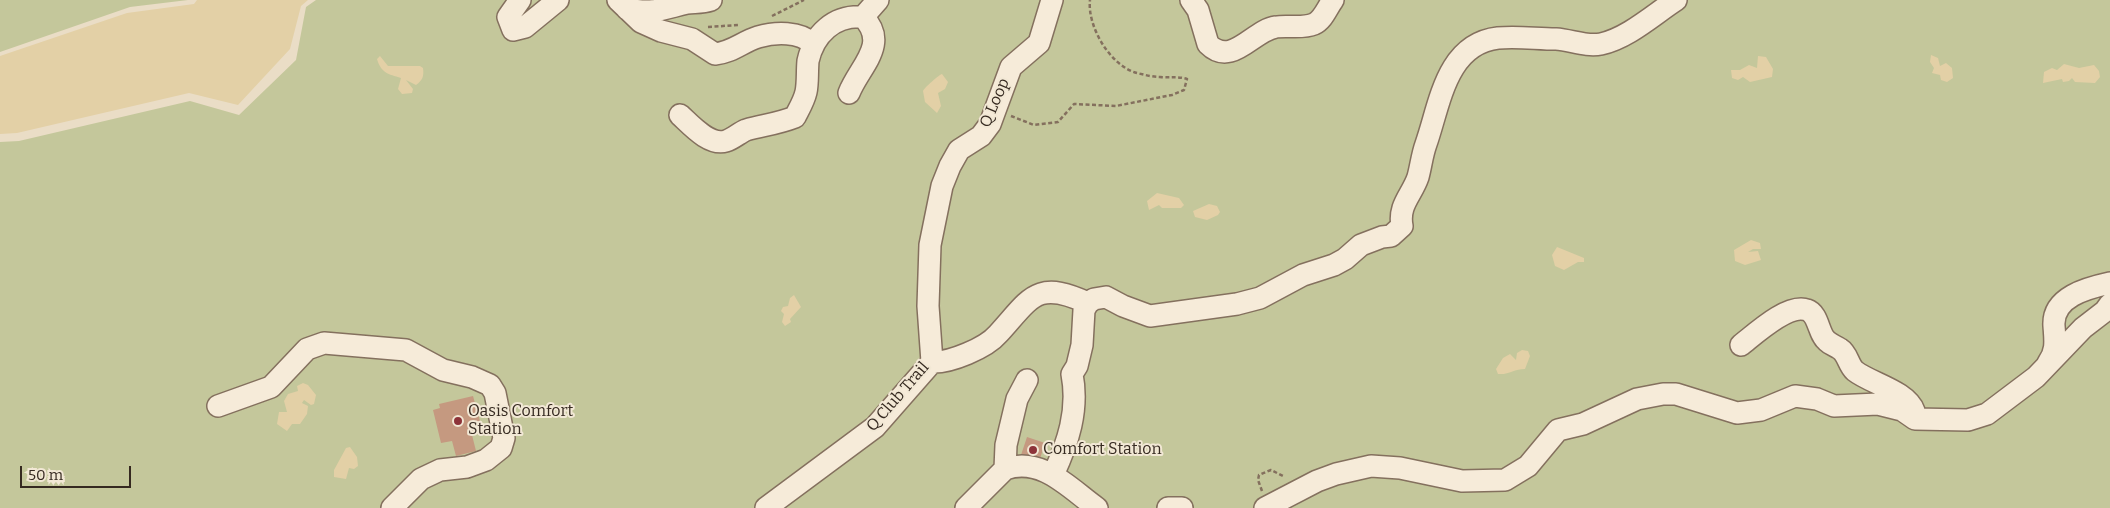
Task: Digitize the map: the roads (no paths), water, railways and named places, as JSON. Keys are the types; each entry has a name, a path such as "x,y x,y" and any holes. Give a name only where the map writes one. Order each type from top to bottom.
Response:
{"street":[{"path":"520,0 508,17 513,30 525,27 558,0"},
{"path":"623,4 661,11 690,3 698,4 711,0"},
{"path":"680,115 703,135 717,142 725,142 742,132 778,124 795,117 807,90 808,62 813,44 834,23 846,18 863,17 878,0"},
{"name":"Q Loop","path":"959,150 981,136 990,124 1011,67 1039,43 1052,0"},
{"path":"1191,0 1198,10 1208,44 1211,48 1223,50 1243,47 1266,30 1275,27 1313,24 1324,15 1332,0"},
{"path":"1053,475 1074,415 1072,374 1077,366 1082,345 1083,316 1088,303 1100,297 1106,297 1123,306 1150,316 1236,304 1260,298 1303,275 1334,264 1372,240 1391,236 1402,226 1402,207 1417,179 1420,159 1443,87 1462,56 1484,42 1498,38 1560,40 1593,45 1602,44 1637,27 1676,0"},
{"path":"623,4 649,26 692,39 714,54 730,51 765,35 799,35 813,44"},
{"path":"849,93 855,79 872,53 874,36 872,28 863,17"},
{"name":"Q Club Trail","path":"766,508 875,427 932,362 928,306 930,245 942,186 959,150"},
{"path":"2006,391 2038,374 2051,359 2056,339 2054,318 2062,303 2075,294 2110,283"},
{"path":"932,362 945,362 997,336 1016,312 1034,296 1048,293 1067,294 1088,303"},
{"path":"1902,410 1915,419 1925,420 1968,420 1988,414 2044,370 2083,328 2105,311 2110,304"},
{"path":"1265,508 1317,481 1336,474 1371,466 1400,468 1462,481 1505,480 1528,466 1558,430 1583,424 1621,405 1648,396 1676,394 1737,413 1761,410 1795,396 1811,398 1834,406 1878,404 1902,410 1915,418 1908,401 1854,370 1840,348 1825,340 1813,314 1807,310 1798,309 1786,312 1741,345"},
{"path":"218,406 271,387 307,349 324,342 406,350 443,370 472,377 490,385 495,393 504,438 501,448 486,460 467,467 440,470 421,479 392,508"},
{"path":"1005,469 1006,445 1017,399 1027,380"},
{"path":"966,508 1005,469 1012,466 1037,468 1053,475 1092,506"},
{"path":"1168,508 1182,508"}],"place":[{"name":"Oasis Comfort Station","path":"458,421"},
{"name":"Comfort Station","path":"1033,450"}]}
